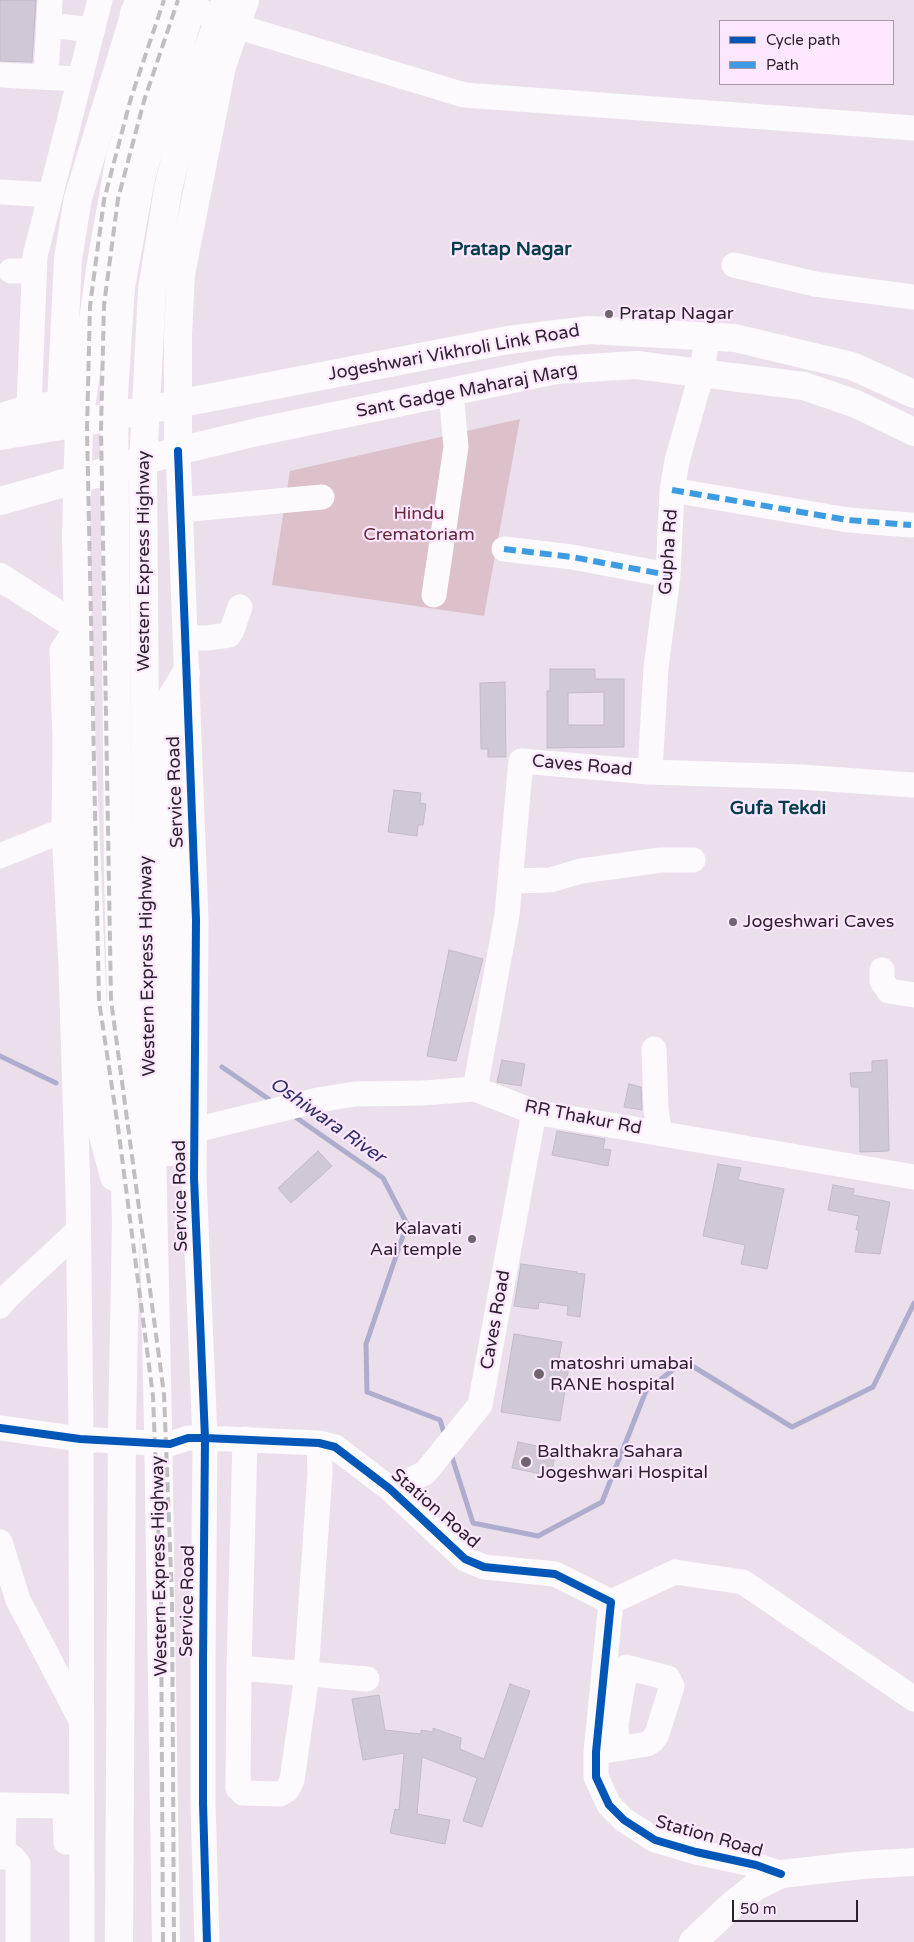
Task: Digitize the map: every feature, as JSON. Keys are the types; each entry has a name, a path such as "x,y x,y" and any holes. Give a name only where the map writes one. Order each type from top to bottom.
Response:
{"main road":[{"name":"Western Express Highway","path":"119,1942 122,1404 126,1224 118,871 114,395 121,287 141,178 164,93 194,0"},
{"name":"Western Express Highway","path":"166,1942 146,870 143,464 152,290 168,189 191,94 226,0"},
{"path":"178,451 181,274 222,66 245,0"},
{"path":"74,409 120,157 168,7 136,6 78,198 68,259 74,409 77,480 78,627 71,681 73,724 97,1112 126,1224"},
{"name":"Jogeshwari Vikhroli Link Road","path":"0,436 74,409 178,403 508,340 589,330 735,338 852,366 914,394"},
{"name":"Sant Gadge Maharaj Marg","path":"0,502 178,451 257,432 556,370 636,365 804,386 856,404 914,432"},
{"path":"0,577 78,627"},
{"path":"153,1224 170,1165 173,977 171,698 186,673"},
{"name":"Station Road","path":"781,1874 862,1865 914,1862"},
{"path":"693,1942 731,1906 755,1887 781,1874"}],"street":[{"path":"46,78 50,0"},
{"path":"29,407 23,271 35,256 100,0"},
{"path":"168,7 464,95 914,128"},
{"path":"49,25 92,30"},
{"path":"0,75 79,80"},
{"path":"0,192 50,194"},
{"path":"734,265 814,284 914,297"},
{"name":"Gupha Rd","path":"650,772 656,668 668,575 672,490 677,461 702,372 707,336"},
{"path":"434,595 456,448 450,392"},
{"path":"0,416 29,407 74,409"},
{"name":"Service Road","path":"178,451 196,920 194,1178 196,1438 207,1942"},
{"path":"672,490 848,520 911,525"},
{"path":"180,510 322,497"},
{"path":"504,548 572,557 668,575"},
{"path":"185,638 229,635 240,608"},
{"path":"73,724 64,830 71,967 78,1231 82,1942"},
{"name":"Caves Road","path":"475,1089 507,915 521,761 650,772 800,777 914,785"},
{"path":"0,856 64,830"},
{"path":"510,881 550,880 581,871 661,860 693,860"},
{"path":"882,970 882,981 889,991 914,995"},
{"path":"654,1049 656,1110 660,1133"},
{"name":"RR Thakur Rd","path":"195,1130 251,1118 318,1100 355,1094 423,1093 475,1089 534,1112 914,1177"},
{"name":"Caves Road","path":"390,1489 431,1465 480,1405 534,1112"},
{"path":"0,1306 8,1296 78,1231"},
{"name":"Station Road","path":"0,1416 80,1433"},
{"name":"Station Road","path":"0,1428 80,1433 172,1430 196,1438 246,1439 319,1444 335,1447 390,1489 464,1559 484,1567 555,1574 611,1602 616,1666 607,1751 596,1776 609,1805 624,1820 655,1840 696,1852 756,1865 781,1874"},
{"path":"246,1439 239,1668 238,1788 243,1793 280,1794 288,1790 292,1780 306,1675 320,1473 319,1444"},
{"path":"420,1518 431,1465"},
{"path":"2,1555 18,1600 82,1722"},
{"path":"611,1602 675,1572 743,1582 914,1698"},
{"path":"607,1751 647,1744 653,1740 672,1686 665,1676 616,1666"},
{"path":"239,1668 368,1679"},
{"path":"18,1942 18,1864 12,1857 2,1857 2,1805 63,1806 65,1812 67,1942"}],"green space":[{"name":"Hindu Crematoriam","path":"520,419 484,616 272,585 290,471"}],"building":[{"path":"0,0 36,0 32,62 0,61"},
{"path":"550,669 595,669 595,679 624,679 624,747 547,748 547,691 550,691","holes":["604,692 604,725 568,725 568,693"]},
{"path":"505,682 506,757 488,757 488,749 481,749 480,683"},
{"path":"394,790 421,793 420,803 426,804 423,825 418,825 417,836 388,832"},
{"path":"449,950 483,959 456,1061 427,1056"},
{"path":"502,1060 525,1064 521,1086 497,1082"},
{"path":"887,1060 889,1151 860,1152 859,1087 851,1087 850,1073 872,1072 872,1061"},
{"path":"629,1084 641,1087 642,1110 624,1107"},
{"path":"557,1131 605,1139 603,1149 611,1150 608,1166 552,1155"},
{"path":"318,1151 332,1166 291,1203 278,1188"},
{"path":"718,1164 741,1168 738,1180 784,1189 767,1269 741,1264 745,1245 703,1236"},
{"path":"833,1185 854,1189 853,1195 890,1202 880,1254 855,1252 859,1230 856,1230 859,1216 828,1210"},
{"path":"521,1264 585,1274 580,1317 567,1315 568,1306 539,1302 538,1309 514,1306"},
{"path":"514,1334 562,1342 559,1358 570,1360 560,1421 501,1412"},
{"path":"518,1442 556,1450 551,1476 512,1468"},
{"path":"510,1684 530,1691 482,1827 463,1821 477,1778 422,1757 417,1814 450,1820 445,1844 390,1833 395,1809 399,1810 404,1753 363,1760 352,1699 379,1695 385,1730 421,1734 421,1730 433,1732 433,1728 461,1738 460,1749 484,1759"}],"waterway":[{"name":"Oshiwara River","path":"0,1056 56,1083"},
{"name":"Oshiwara River","path":"222,1067 273,1102"},
{"name":"Oshiwara River","path":"291,1114 383,1178 407,1224 366,1344 367,1392 440,1420 445,1436"},
{"name":"Oshiwara River","path":"451,1454 473,1523 538,1536 602,1502 646,1391 684,1361 792,1427 873,1387 914,1303"}],"railway":[{"path":"163,1942 161,1601 153,1396 118,1127 99,1001 87,429 90,306 104,200 131,98 164,0"},
{"path":"174,1942 172,1598 164,1394 111,1000 101,429 104,305 118,199 144,101 178,0"}],"marked path":[{"path":"672,490 848,520 911,525"},
{"path":"504,549 572,557 668,575"}],"cycle path":[{"path":"178,451 196,920 194,1178 205,1438 203,1803 207,1942"},
{"path":"0,1428 80,1439 170,1444 188,1438 205,1438 319,1443 335,1447 390,1489 465,1559 484,1567 555,1574 611,1602 596,1752 596,1777 609,1805 624,1820 655,1840 696,1852 756,1865 781,1874"}],"place":[{"name":"Pratap Nagar","path":"609,314"},
{"name":"Jogeshwari Caves","path":"733,922"},
{"name":"Kalavati Aai temple","path":"472,1239"},
{"name":"matoshri umabai RANE hospital","path":"539,1374"},
{"name":"Balthakra Sahara Jogeshwari Hospital","path":"526,1462"}],"district":[{"name":"Pratap Nagar","path":"511,250"},
{"name":"Gufa Tekdi","path":"778,809"}]}
